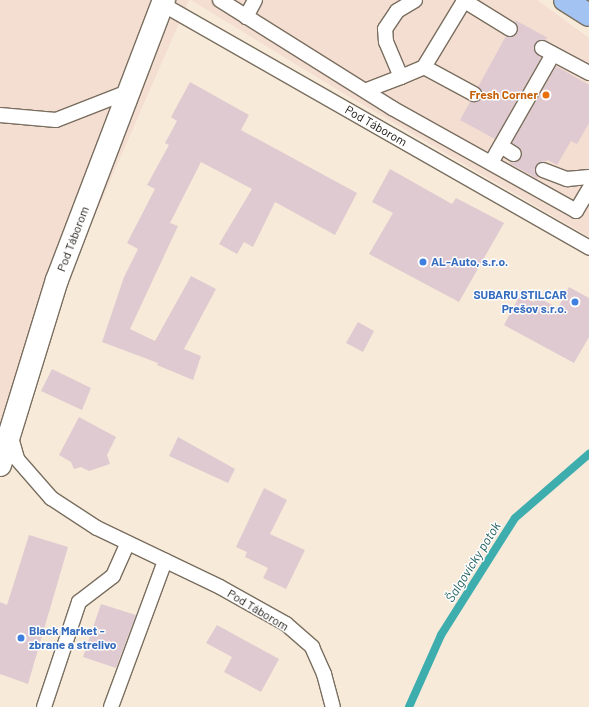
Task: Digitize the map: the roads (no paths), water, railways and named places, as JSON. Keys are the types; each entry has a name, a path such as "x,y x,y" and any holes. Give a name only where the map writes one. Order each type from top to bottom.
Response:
{"main road":[{"path":"565,0 589,15"}],"street":[{"name":"Pod Táborom","path":"0,465 57,280 163,2"}],"lane":[{"path":"220,0 366,90 392,108 492,161 576,211 589,189"},
{"path":"246,17 256,0"},
{"path":"401,77 386,42 385,29 397,11 415,0"},
{"path":"366,90 424,67 464,1 510,29"},
{"name":"Pod Táborom","path":"163,2 589,248"},
{"path":"492,161 501,146 512,115 547,51 589,73"},
{"path":"424,67 474,94"},
{"path":"0,115 56,120 130,91"},
{"path":"501,146 514,154"},
{"path":"543,170 567,179 589,177"},
{"name":"Pod Táborom","path":"10,432 17,459 51,498 97,528 262,609 286,624 312,646 324,674 333,707"},
{"path":"44,707 79,602 113,576 128,543"},
{"path":"112,707 165,561"}],"waterway":[{"name":"Šalgovícky potok","path":"409,707 441,635 515,518 589,454"}],"place":[{"name":"Fresh Corner","path":"546,95"},
{"name":"AL-Auto, s.r.o.","path":"423,262"},
{"name":"SUBARU STILCAR Prešov s.r.o.","path":"575,302"},
{"name":"Black Market - zbrane a strelivo","path":"21,638"}]}
